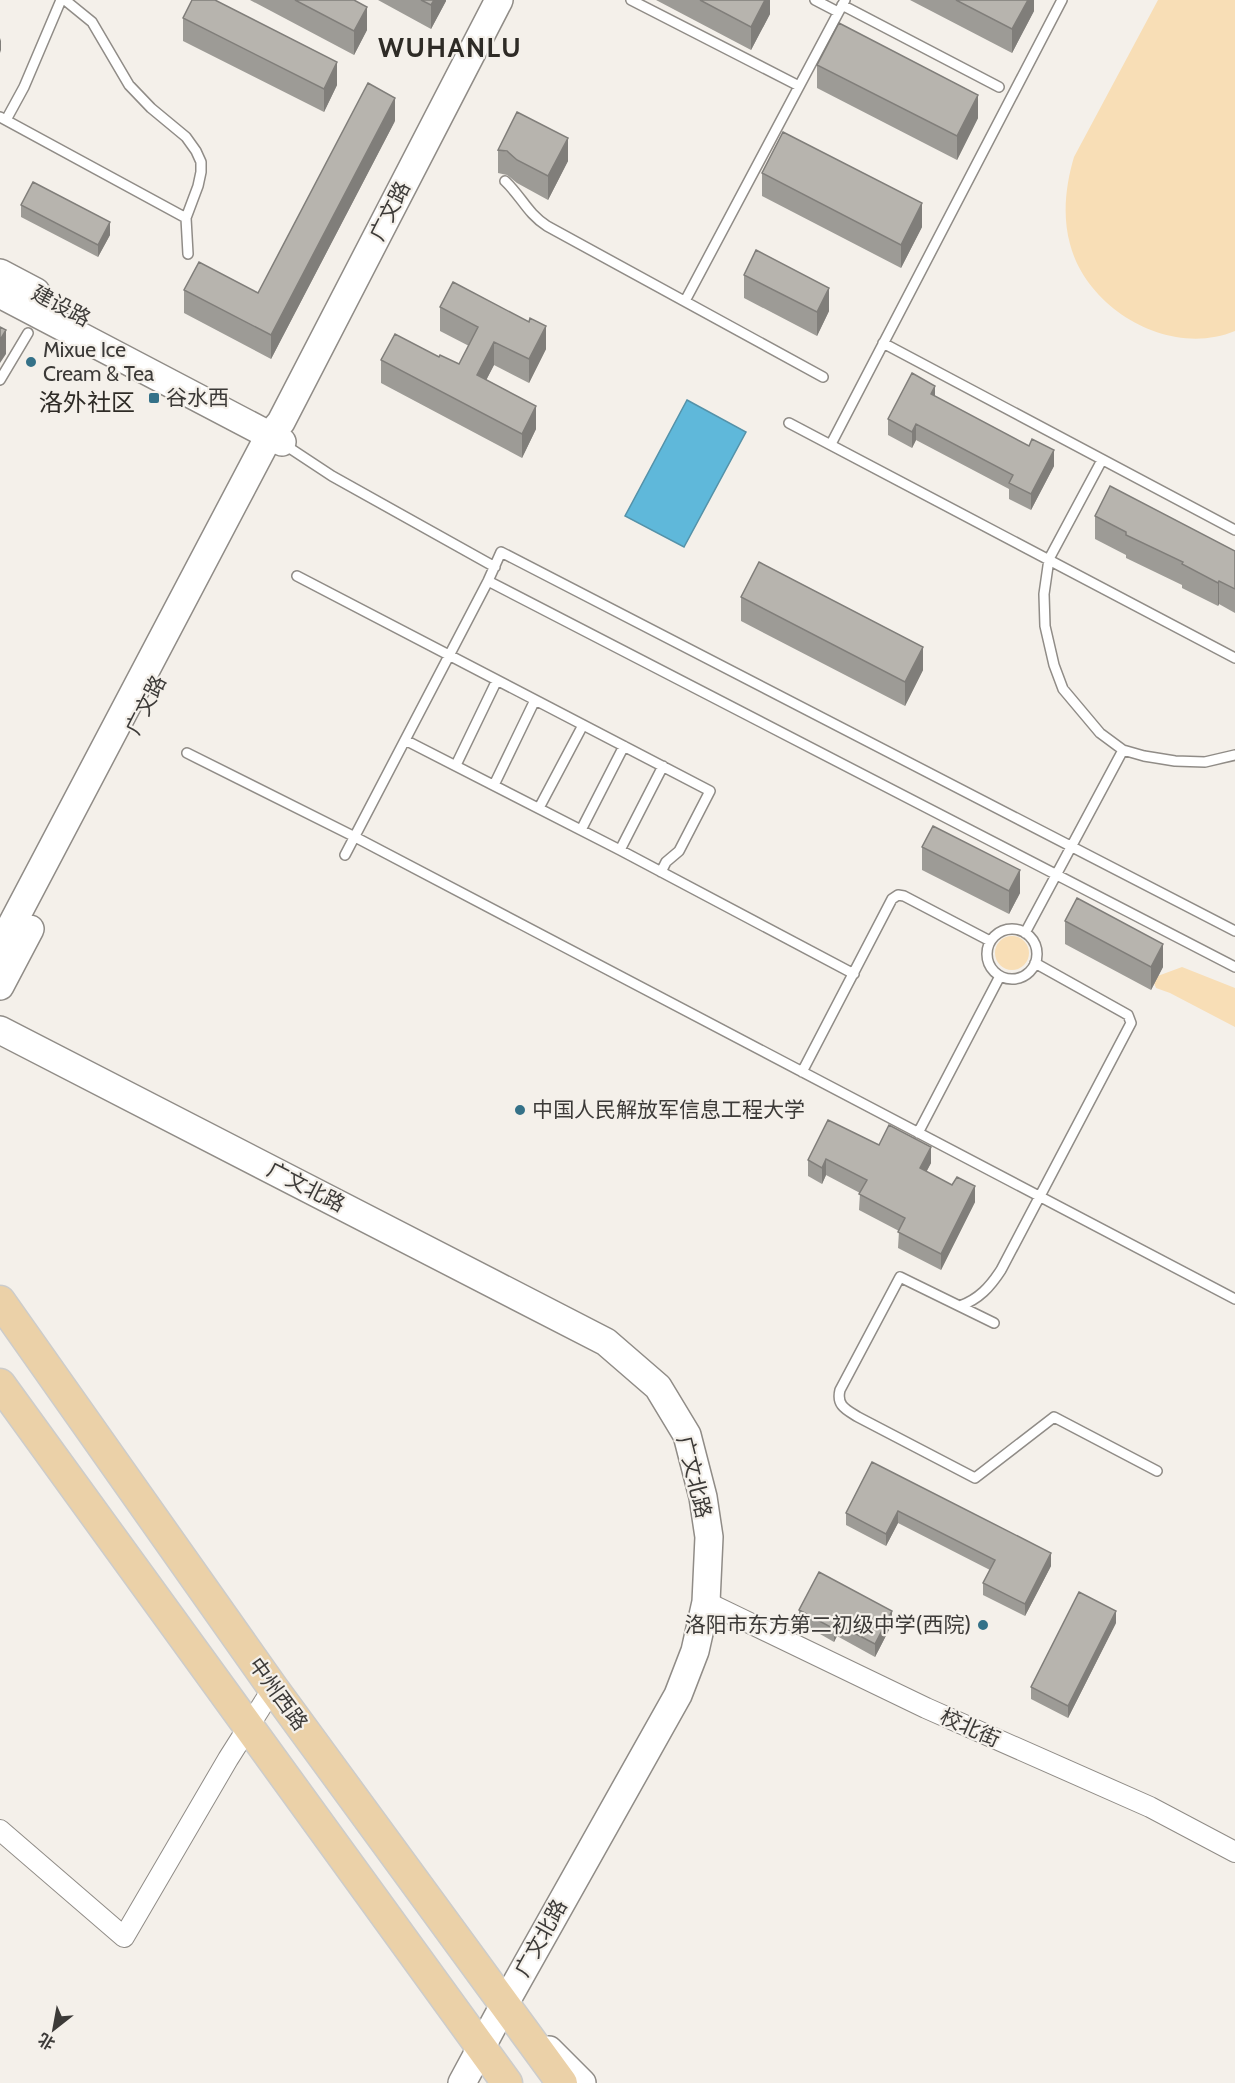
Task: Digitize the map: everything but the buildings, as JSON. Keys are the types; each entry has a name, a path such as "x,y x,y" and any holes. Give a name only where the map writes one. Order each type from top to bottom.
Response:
{"main road":[{"name":"中州西路","path":"0,1300 273,1688 562,2083"},
{"path":"0,1384 507,2083"}],"street":[{"name":"广文路","path":"0,986 499,0"},
{"name":"建设路","path":"0,273 278,433"},
{"name":"建设路","path":"0,294 278,433"},
{"name":"广文路","path":"0,947 278,433"},
{"name":"广文北路","path":"0,1030 606,1342 658,1387 687,1435 703,1497 709,1537 706,1602 695,1651 678,1695 462,2083"},
{"name":"校北街","path":"706,1602 926,1708 1150,1808 1235,1852"},
{"path":"0,1830 124,1937 228,1759 273,1688"},
{"path":"504,2005 582,2083"},
{"path":"481,2049 490,2083"}],"lane":[{"path":"61,0 24,87 3,118 186,218"},
{"path":"65,0 92,22 129,85 151,108 186,137 196,151 201,162 201,172 186,218 188,254"},
{"path":"631,0 799,86"},
{"path":"815,0 842,6 999,87"},
{"path":"831,444 1062,0"},
{"path":"685,301 842,6"},
{"path":"505,181 537,219 824,377"},
{"path":"0,380 28,333"},
{"path":"883,343 1235,530"},
{"path":"789,423 1235,658"},
{"path":"278,433 332,476 495,567"},
{"path":"1102,460 1049,559 1044,594 1045,626 1054,665 1063,689 1100,733 1123,750 1175,761 1205,762 1235,755"},
{"path":"345,855 450,655 501,552 1235,931"},
{"path":"297,576 710,791 679,851 666,862 660,872"},
{"path":"488,581 1235,968"},
{"path":"456,765 497,680"},
{"path":"494,785 535,700"},
{"path":"539,808 583,724"},
{"path":"405,740 620,850 854,974"},
{"path":"581,830 624,746"},
{"path":"1025,933 1123,750"},
{"path":"187,753 354,837 1235,1299"},
{"path":"620,850 663,766"},
{"path":"802,1072 892,899 898,895 904,896 990,941"},
{"path":"1010,929 1025,933 1035,946 1037,955 1035,963 1024,976 1008,979 1000,976 989,964 987,948 990,941 995,935 1010,929"},
{"path":"960,1306 972,1302 991,1285 1131,1023 1128,1015 1035,963"},
{"path":"918,1133 1000,976"},
{"path":"994,1323 900,1277 840,1390 839,1402 842,1407 975,1478 1054,1417 1157,1471"}],"shaded area":[{"path":"1158,0 1235,0 1235,331 1210,338 1184,338 1159,333 1134,322 1113,308 1094,289 1079,268 1070,244 1066,222 1066,200 1074,157"},
{"path":"1012,936 1024,941 1029,953 1024,965 1012,970 1000,965 995,953 1000,941"},
{"path":"1182,967 1235,988 1235,1027 1156,988 1155,977"}],"water":[{"path":"687,400 746,432 684,547 625,516"}],"place":[{"name":"Mixue Ice Cream & Tea","path":"31,362"},
{"name":"谷水西","path":"154,398"},
{"name":"中国人民解放军信息工程大学","path":"520,1110"},
{"name":"洛阳市东方第二初级中学(西院)","path":"983,1625"}],"district":[{"name":"WUHANLU","path":"450,48"},
{"name":"洛外社区","path":"87,403"}]}
